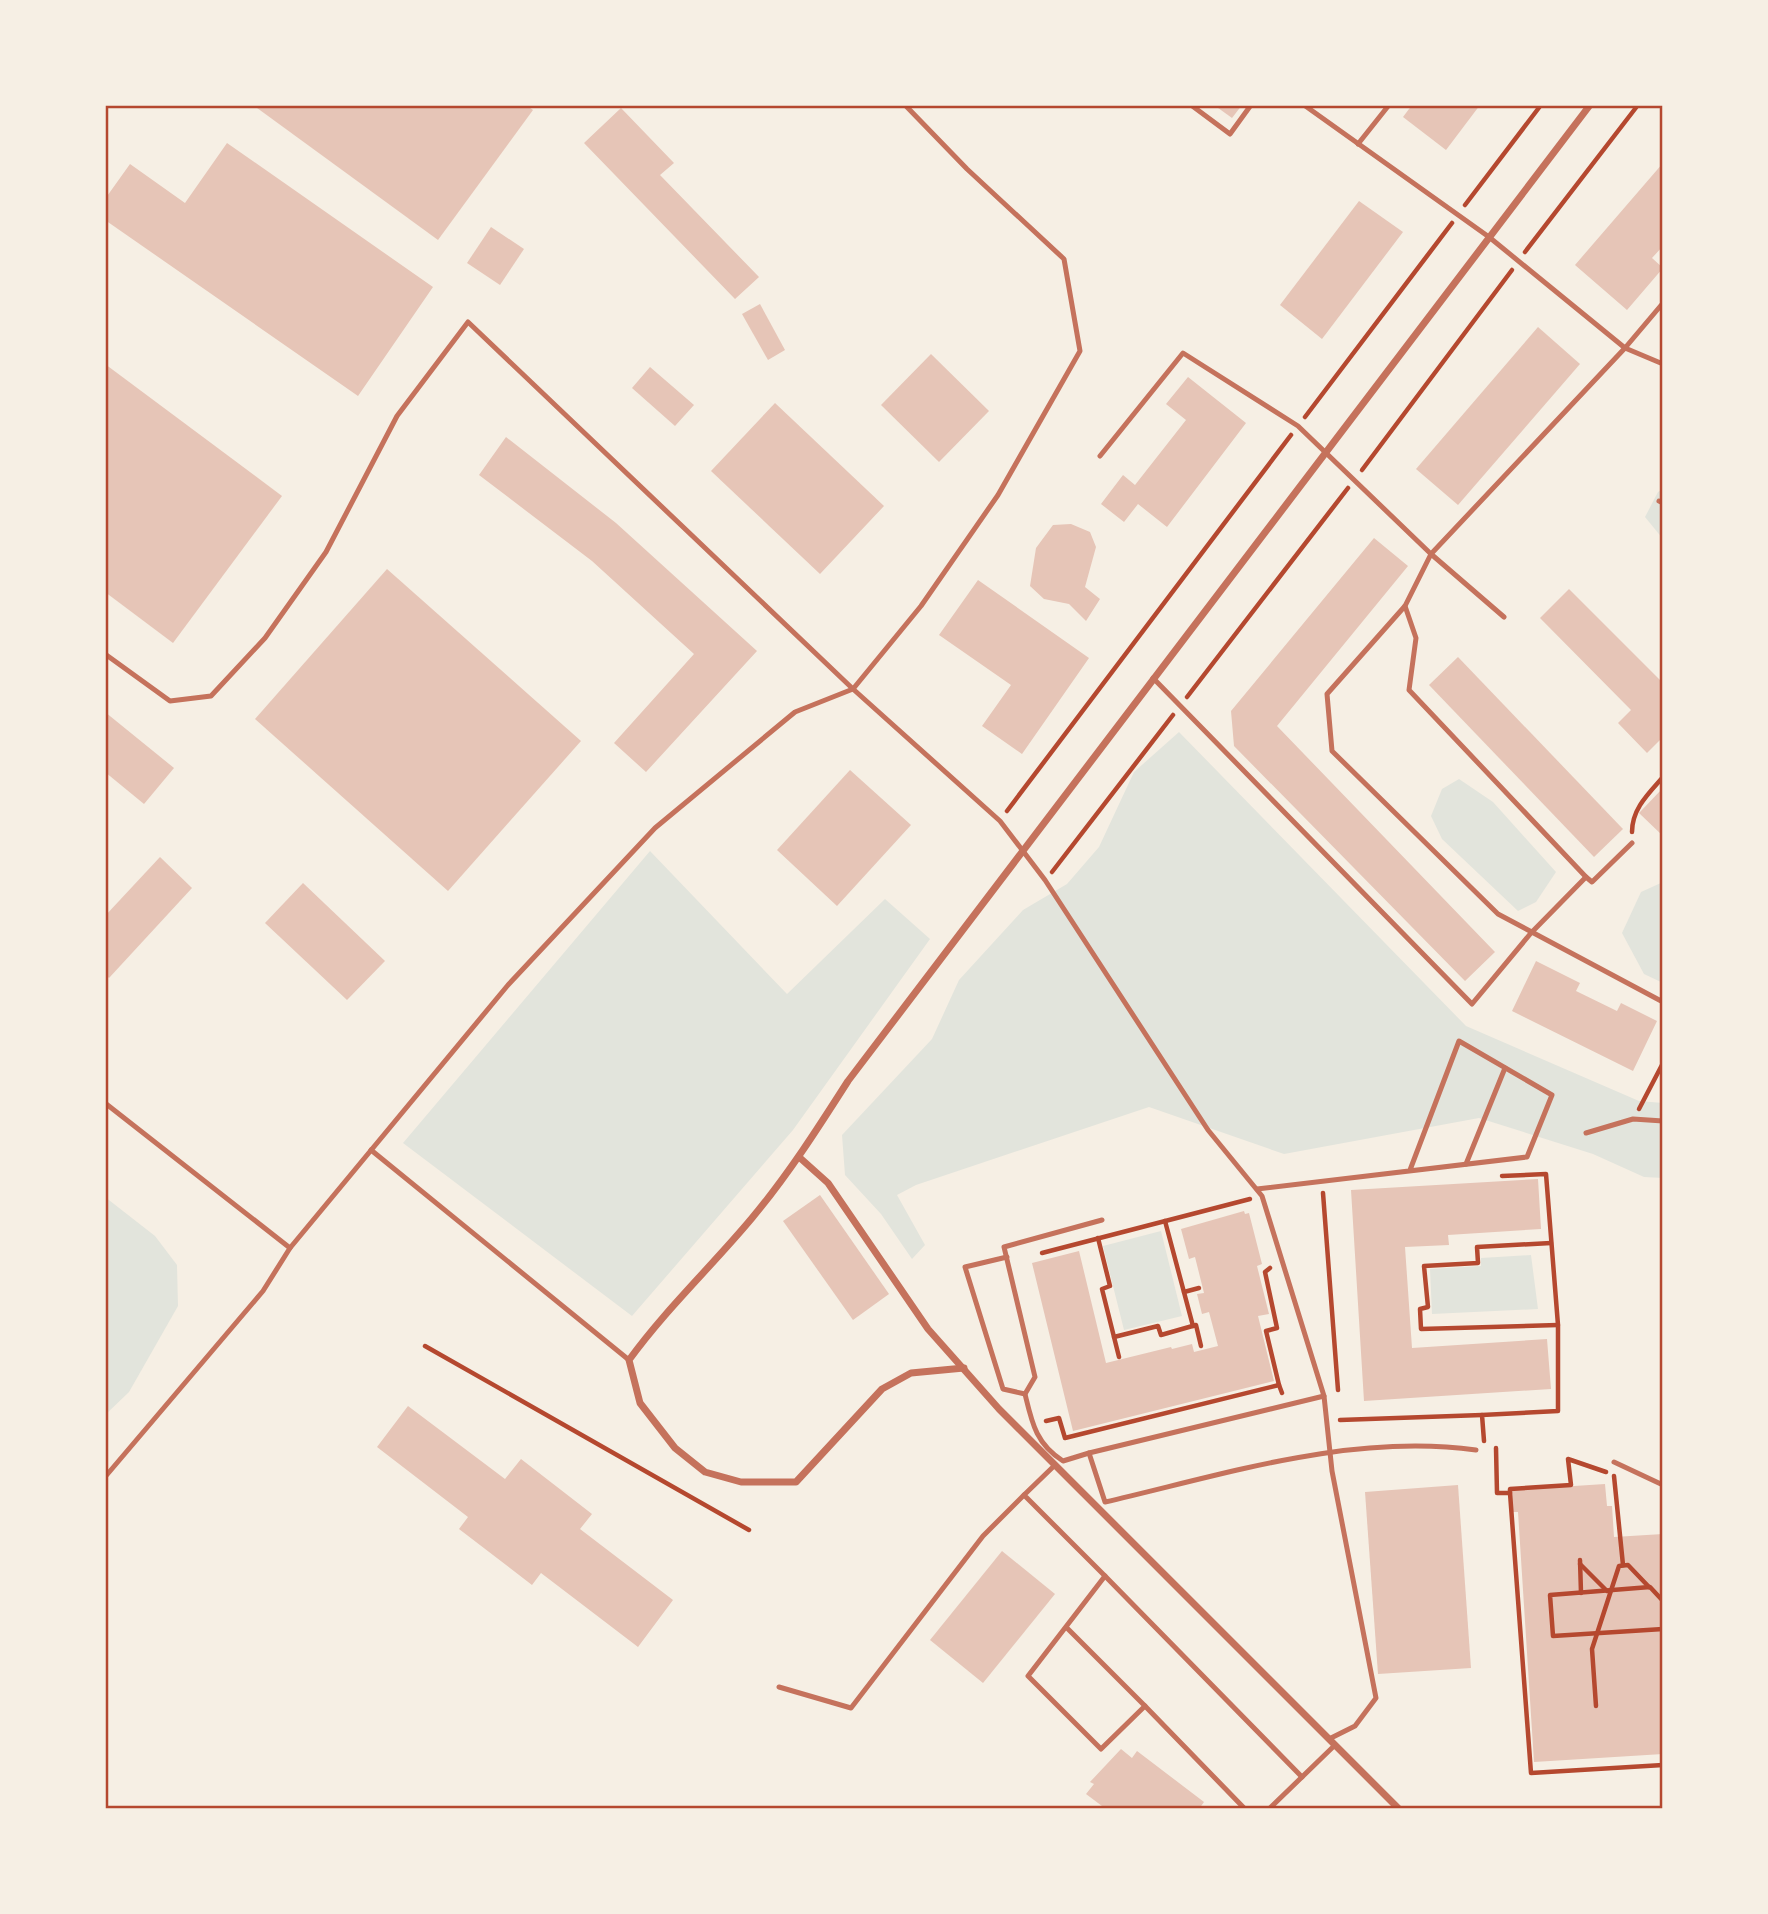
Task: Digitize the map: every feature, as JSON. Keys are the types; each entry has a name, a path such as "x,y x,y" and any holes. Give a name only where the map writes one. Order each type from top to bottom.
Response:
{"street":[{"path":"964,1368 911,1373 882,1389 796,1482 741,1482 705,1472 675,1448 640,1404 629,1360 653,1327 752,1217 799,1157 848,1081 1590,105"},
{"path":"799,1157 828,1183 928,1329 999,1409 1399,1809"}],"lane":[{"path":"105,1477 263,1291 290,1248 508,985 655,828 795,712 853,689 921,606 998,495 1080,351 1065,259 967,169 905,105"},
{"path":"1191,105 1230,134 1251,105"},
{"path":"1304,105 1489,237 1625,348 1663,364"},
{"path":"1358,144 1389,105"},
{"path":"1663,303 1625,348 1431,554 1405,607 1327,694 1332,751 1498,914 1663,1002"},
{"path":"105,654 170,701 211,696 265,639 326,552 397,415 468,322 853,689 1000,821 1045,880 1208,1130 1257,1189 1324,1396 1332,1450 1332,1471 1376,1698 1355,1726 1332,1742 1302,1777 1269,1809"},
{"path":"1100,456 1184,353 1298,426 1431,554 1504,617"},
{"path":"1405,607 1416,638 1409,690 1586,877 1592,883 1633,844"},
{"path":"1153,678 1472,1003 1531,933 1586,877"},
{"path":"1257,1189 1527,1157 1552,1095 1460,1041 1410,1170"},
{"path":"1466,1164 1505,1068"},
{"path":"105,1103 290,1248"},
{"path":"1586,1133 1633,1119 1663,1121"},
{"path":"371,1150 629,1360"},
{"path":"1102,1220 1004,1247 1035,1377 1025,1394 1035,1435 1048,1452 1063,1461 1324,1396"},
{"path":"1007,1259 965,1268 1003,1389 1025,1394"},
{"path":"1089,1453 1105,1502 1332,1450 1449,1447 1476,1450"},
{"path":"1614,1462 1663,1485"},
{"path":"779,1687 851,1708 983,1536 1055,1465"},
{"path":"1024,1495 1302,1777"},
{"path":"1105,1576 1028,1676 1101,1749 1145,1706"},
{"path":"1066,1627 1245,1809"}],"path":[{"path":"1000,821 1541,105"},
{"path":"1045,880 1355,479 1638,105"},
{"path":"1633,844 1632,821 1642,801 1663,777"},
{"path":"1633,1119 1663,1063"},
{"path":"1339,1408 1340,1421 1558,1411 1558,1325 1546,1174 1492,1176"},
{"path":"1330,1183 1324,1192 1338,1396"},
{"path":"1007,1259 1252,1198 1263,1201"},
{"path":"1252,1198 1255,1210"},
{"path":"1165,1221 1193,1326"},
{"path":"1098,1238 1110,1286 1102,1289 1119,1357"},
{"path":"1551,1242 1477,1247 1478,1263 1424,1266 1428,1307 1420,1309 1422,1329 1558,1325"},
{"path":"1268,1259 1271,1271 1265,1272 1277,1328 1266,1331 1283,1396 1321,1387"},
{"path":"1184,1292 1199,1288"},
{"path":"1114,1337 1158,1326 1161,1335 1196,1325 1201,1346"},
{"path":"425,1346 749,1530"},
{"path":"1043,1410 1045,1421 1059,1418 1065,1438 1279,1385"},
{"path":"1482,1415 1485,1449"},
{"path":"1496,1448 1497,1493 1510,1493"},
{"path":"1623,1480 1614,1474 1568,1459 1571,1485 1510,1489 1531,1773 1663,1765"},
{"path":"1614,1474 1623,1565"},
{"path":"1581,1592 1580,1562 1609,1590"},
{"path":"1596,1706 1592,1649 1619,1566 1628,1565 1663,1601"},
{"path":"1650,1587 1550,1595 1553,1636 1663,1629"}],"shaded area":[{"path":"1663,489 1663,539 1645,517 1658,492"},
{"path":"1179,732 1466,1026 1639,1101 1663,1103 1663,1178 1644,1177 1593,1154 1479,1118 1284,1154 1149,1107 916,1185 897,1195 925,1245 912,1259 881,1214 845,1175 842,1135 932,1039 959,980 1023,910 1067,884 1099,847 1134,772"},
{"path":"1459,779 1493,802 1556,872 1536,902 1518,911 1442,839 1431,816 1442,789"},
{"path":"650,851 787,994 885,899 930,939 793,1130 632,1316 403,1143"},
{"path":"1663,882 1663,983 1644,974 1622,933 1641,892"},
{"path":"105,1197 155,1236 177,1265 178,1306 129,1392 105,1415"},
{"path":"1161,1231 1182,1316 1124,1330 1103,1246"},
{"path":"1531,1255 1538,1309 1432,1314 1430,1269 1481,1266 1481,1258"}],"building":[{"path":"253,105 526,105 533,110 438,240"},
{"path":"1214,105 1242,105 1232,118"},
{"path":"1412,105 1480,105 1446,150 1403,117"},
{"path":"621,108 674,163 660,175 759,277 735,299 584,143"},
{"path":"227,143 433,287 358,396 105,220 105,199 130,164 185,203"},
{"path":"1663,163 1663,246 1652,258 1663,268 1627,310 1575,265"},
{"path":"1359,201 1403,232 1322,339 1280,305"},
{"path":"491,227 524,249 500,285 467,263"},
{"path":"760,304 785,350 768,360 742,314"},
{"path":"1538,327 1580,364 1458,505 1416,469"},
{"path":"931,354 989,411 939,462 881,405"},
{"path":"105,364 282,496 173,643 105,592"},
{"path":"650,367 694,405 675,426 632,388"},
{"path":"1188,377 1246,423 1167,527 1138,504 1124,522 1101,504 1123,475 1135,485 1186,420 1166,404"},
{"path":"775,403 884,506 820,574 711,471"},
{"path":"506,437 616,523 757,651 646,772 614,743 694,654 592,561 479,475"},
{"path":"1071,524 1090,532 1096,547 1085,587 1100,599 1086,621 1069,604 1044,599 1030,586 1036,548 1053,525"},
{"path":"1374,538 1408,566 1277,726 1495,952 1465,981 1234,746 1231,711"},
{"path":"387,569 581,741 448,891 255,719"},
{"path":"978,580 1089,658 1022,754 982,726 1011,685 939,635"},
{"path":"1569,589 1660,680 1663,677 1663,737 1647,753 1618,723 1631,710 1540,618"},
{"path":"1458,657 1623,829 1594,857 1429,685"},
{"path":"105,712 174,768 144,804 105,772"},
{"path":"850,770 911,825 837,906 777,850"},
{"path":"1663,788 1663,836 1639,813"},
{"path":"160,857 192,888 109,978 105,974 105,916"},
{"path":"303,883 385,961 347,1000 265,923"},
{"path":"1536,961 1580,983 1576,991 1617,1011 1621,1003 1657,1021 1633,1071 1512,1011"},
{"path":"1538,1179 1541,1229 1448,1235 1449,1245 1405,1247 1412,1348 1547,1339 1551,1389 1364,1401 1351,1190"},
{"path":"820,1195 889,1294 853,1320 783,1221"},
{"path":"1244,1211 1245,1214 1249,1213 1262,1264 1257,1266 1269,1314 1258,1316 1274,1381 1073,1431 1032,1263 1079,1251 1106,1363 1192,1344 1194,1352 1218,1346 1209,1312 1202,1314 1197,1294 1204,1293 1195,1257 1189,1259 1181,1229"},
{"path":"408,1406 505,1479 521,1459 592,1514 580,1529 673,1600 638,1647 541,1573 532,1585 459,1529 468,1517 377,1447"},
{"path":"1605,1484 1607,1506 1612,1506 1614,1537 1663,1534 1663,1754 1534,1762 1518,1512 1513,1512 1511,1490"},
{"path":"1458,1485 1471,1668 1378,1674 1365,1492"},
{"path":"1002,1551 1055,1594 983,1683 930,1640"},
{"path":"1121,1749 1132,1758 1137,1751 1204,1802 1199,1809 1106,1809 1086,1794 1094,1784 1090,1782"}]}
